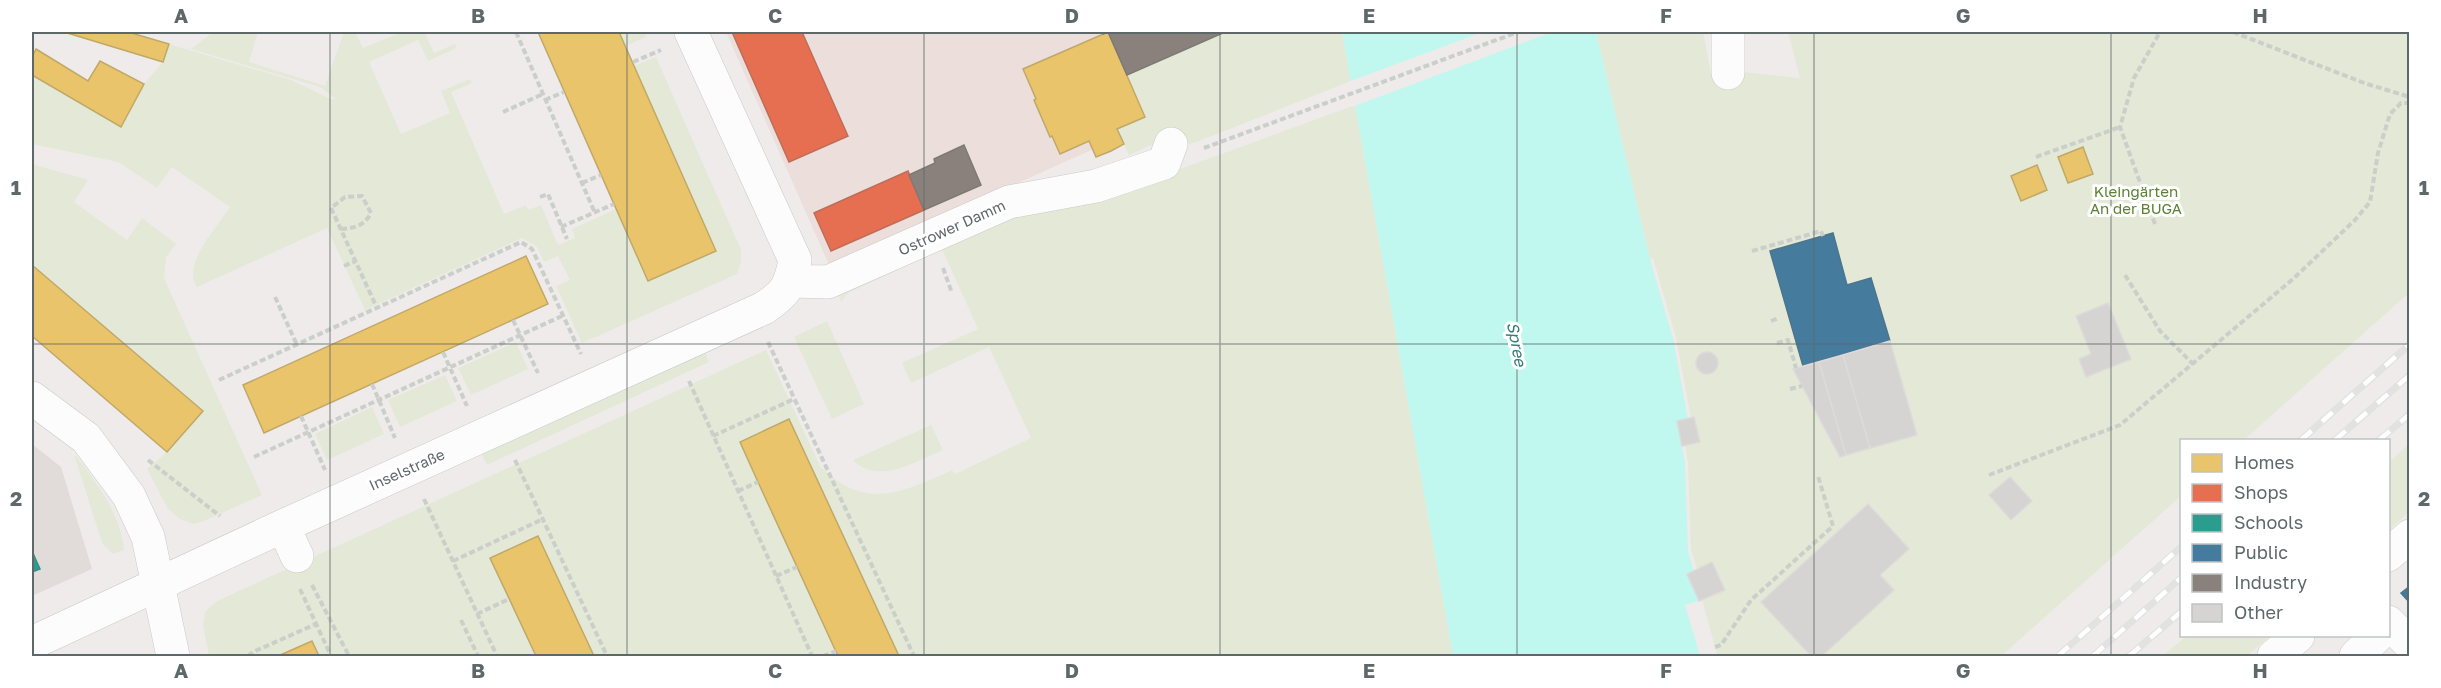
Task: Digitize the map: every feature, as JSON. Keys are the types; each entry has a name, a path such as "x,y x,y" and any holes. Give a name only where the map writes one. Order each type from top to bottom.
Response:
{"street":[{"path":"691,32 795,260 787,289"},
{"path":"1728,32 1728,73"},
{"name":"Ostrower Damm","path":"787,289 828,282 1009,202 1096,186 1168,153"},
{"name":"Inselstraße","path":"32,643 158,583 764,308 787,289"},
{"path":"32,398 86,438 129,496 148,537 173,657"},
{"path":"283,526 298,571"},
{"path":"2390,553 2409,536"},
{"path":"2274,657 2297,637"},
{"path":"2356,657 2382,637"}],"path":[{"path":"516,32 595,213"},
{"path":"1168,153 1323,105 1518,32"},
{"path":"2155,224 2120,127 2133,78 2160,32"},
{"path":"2233,32 2364,83 2409,97"},
{"path":"633,62 661,50"},
{"path":"545,100 564,92"},
{"path":"503,112 543,94"},
{"path":"1989,475 2120,425 2293,279 2355,220 2370,202 2379,153 2390,114 2401,103 2409,103"},
{"path":"2036,157 2120,127"},
{"path":"582,183 601,175"},
{"path":"540,197 548,194 567,239"},
{"path":"341,229 355,228 366,221 371,213 362,196 345,197 331,208 377,308"},
{"path":"561,227 614,204"},
{"path":"1752,251 1821,231 1822,236"},
{"path":"219,380 521,242 532,249 580,354"},
{"path":"344,266 356,261"},
{"path":"2125,274 2160,331 2193,364"},
{"path":"275,297 297,345"},
{"path":"254,457 562,316"},
{"path":"1771,321 1779,318"},
{"path":"513,320 538,374"},
{"path":"1777,343 1788,340 1796,368"},
{"path":"767,342 914,657"},
{"path":"443,352 468,406"},
{"path":"690,383 812,657"},
{"path":"372,384 396,439"},
{"path":"1790,389 1802,386"},
{"path":"713,436 794,399"},
{"path":"301,416 325,471"},
{"path":"143,457 222,518"},
{"path":"515,459 607,657"},
{"path":"409,469 497,657"},
{"path":"1715,647 1721,645 1751,600 1833,526 1818,476"},
{"path":"738,491 758,482"},
{"path":"453,561 543,519"},
{"path":"776,576 797,567"},
{"path":"298,571 316,624 331,657"},
{"path":"298,571 348,657"},
{"path":"477,614 509,599"},
{"path":"461,620 478,657"},
{"path":"248,657 254,652 316,624"},
{"path":"823,657 836,651"}],"shaded area":[{"path":"726,32 1342,32 1304,55 830,267"},
{"path":"32,444 61,467 92,569 32,596"}],"green space":[{"path":"213,32 258,32 249,62 325,86 344,32 355,32 363,48 402,32 424,32 434,53 455,44 457,48 428,61 418,40 369,62 401,134 450,113 441,91 470,79 472,83 451,92 504,214 526,205 528,210 541,205 558,245 575,238 572,229 616,209 648,281 715,251 634,66 656,57 741,250 741,262 737,274 582,343 556,286 570,280 558,256 544,262 537,247 522,238 365,310 327,228 197,287 193,277 197,256 230,207 172,167 157,188 118,162 32,144 32,81 34,76 121,127 144,84 163,62 169,44 291,80 333,100 335,98 320,87 191,49"},
{"path":"619,32 645,32 647,36 626,46"},
{"path":"1225,32 1342,32 1351,81 1194,143 1183,145 1158,142 1129,155 1117,129 1145,116 1127,75"},
{"name":"Kleingärten An der BUGA","path":"1596,32 1703,32 1711,74 1743,72 1800,78 1788,32 2409,32 2409,293 2245,439 2180,439 2180,497 2001,656 1717,656 1688,550 1677,421 1673,338 1650,259"},
{"path":"1355,105 1453,656 209,656 203,626 205,612 217,601 766,350 820,466 836,480 852,489 884,494 900,491 952,470 955,474 1031,438 989,347 911,383 902,363 978,329 942,249 848,293 841,302 839,295 1014,214 1101,198"},
{"path":"32,164 88,180 74,202 127,240 142,218 176,244 166,257 164,278 262,495 193,524 180,519 168,509 147,469 167,452 202,410 32,265"},
{"path":"827,321 864,404 832,419 794,337"},
{"path":"516,342 528,369 471,395 458,368"},
{"path":"704,350 709,362 487,465 481,453"},
{"path":"445,375 457,401 400,427 388,400"},
{"path":"372,407 384,434 327,460 315,434"},
{"path":"931,425 943,450 910,465 886,471 874,471 853,460"},
{"path":"2409,444 2409,512 2390,529 2390,461"},
{"path":"74,454 91,475 113,511 124,550 113,554 102,543"},
{"path":"2186,637 2269,637 2247,656 2162,656"}],"water":[{"name":"Spree","path":"1342,32 1596,32 1650,259 1673,338 1688,419 1677,421 1685,463 1688,550 1717,656 1453,656"}],"pier":[{"path":"1483,32 1552,32 1352,107 1348,82"},
{"path":"1653,258 1676,338 1691,418 1688,419 1673,338 1650,259"},
{"path":"1685,445 1688,463 1691,550 1697,569 1694,571 1688,550 1685,463 1682,446"},
{"path":"1702,600 1717,656 1700,656 1685,605"}],"building: Homes":[{"path":"64,32 128,32 169,44 163,62"},
{"path":"538,32 619,32 716,251 648,281"},
{"path":"1108,32 1145,117 1117,129 1124,144 1111,151 1096,157 1089,141 1060,154 1052,136 1050,137 1023,69"},
{"path":"36,49 88,81 100,61 144,84 121,127 32,75 32,51 34,53"},
{"path":"2083,147 2093,174 2068,183 2058,157"},
{"path":"2037,165 2047,190 2021,201 2011,176"},
{"path":"526,256 548,304 264,433 243,385"},
{"path":"32,265 203,411 167,452 32,336"},
{"path":"789,419 899,656 838,656 740,442"},
{"path":"538,536 594,656 536,656 490,558"},
{"path":"312,641 319,656 278,656"}],"building: Shops":[{"path":"732,32 802,32 848,136 789,162"},
{"path":"908,171 924,210 831,251 814,213"}],"building: Schools":[{"path":"32,551 40,569 32,572"}],"building: Public":[{"path":"1833,233 1847,285 1871,278 1890,341 1803,366 1770,251"},
{"path":"2410,586 2410,603 2401,593"}],"building: Industry":[{"path":"1108,32 1225,32 1127,75"},
{"path":"964,145 981,185 924,210 909,175 935,163 934,159"}],"building: Other":[{"path":"2108,303 2131,359 2086,377 2079,359 2091,354 2076,316"},
{"path":"1890,341 1917,435 1846,455 1819,362"},
{"path":"1707,352 1715,355 1718,363 1715,371 1707,374 1699,371 1696,363 1699,355"},
{"path":"1843,355 1870,448 1840,457 1793,369"},
{"path":"1694,417 1700,442 1682,446 1677,421"},
{"path":"2010,477 2032,501 2011,520 1989,495"},
{"path":"1868,504 1909,549 1880,575 1894,590 1822,656 1811,656 1761,602"},
{"path":"1712,562 1725,590 1699,601 1687,574"}],"railway":[{"path":"2302,439 2410,344"},
{"path":"2336,439 2410,375"},
{"path":"2380,439 2410,414"},
{"path":"2058,656 2180,548"},
{"path":"2093,656 2180,579"},
{"path":"2129,656 2180,613"}]}
